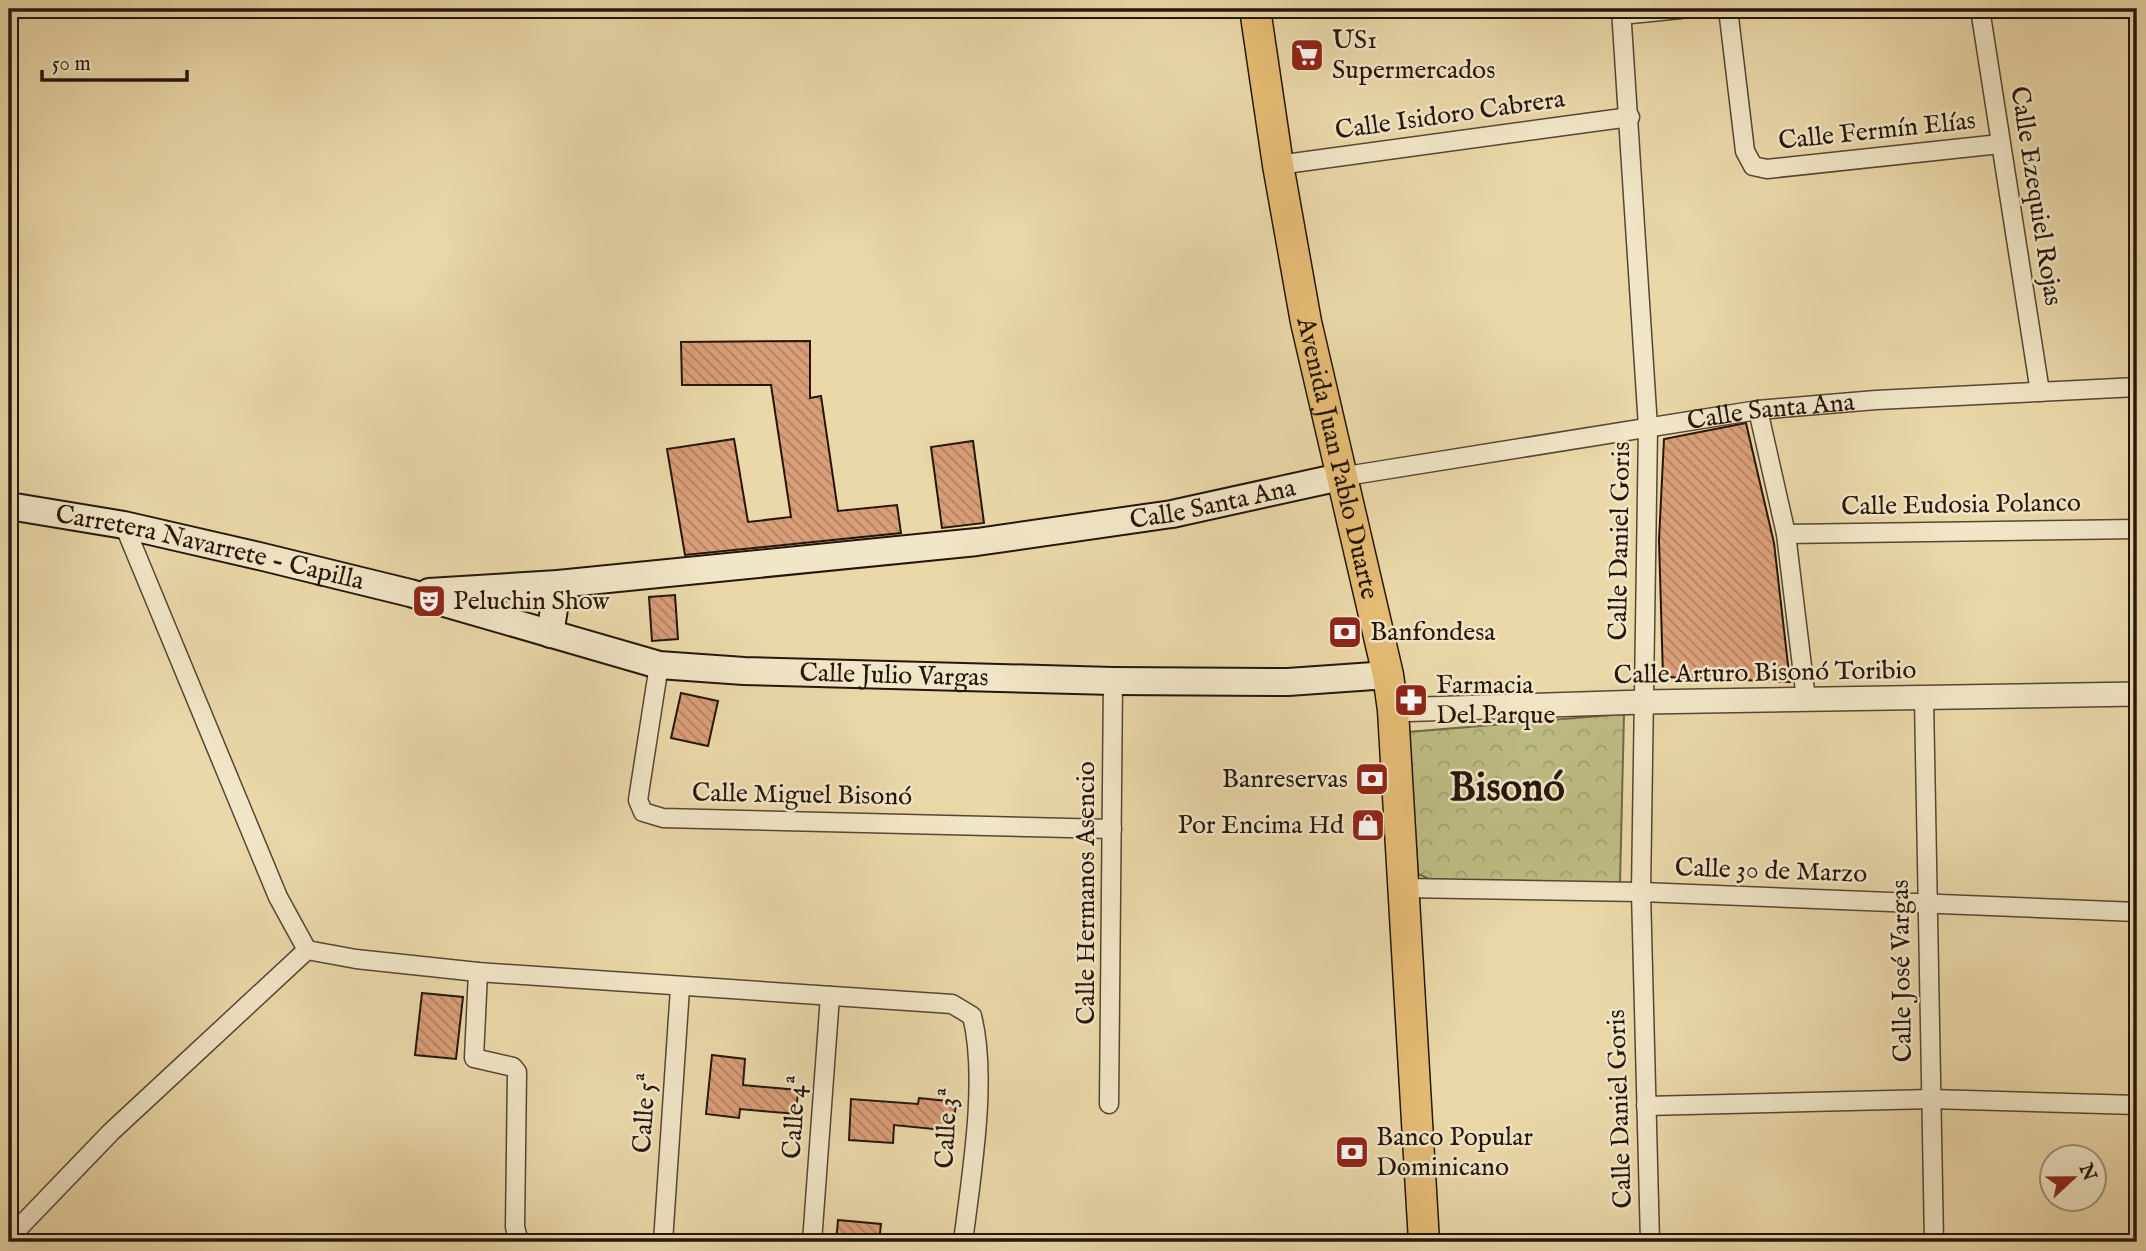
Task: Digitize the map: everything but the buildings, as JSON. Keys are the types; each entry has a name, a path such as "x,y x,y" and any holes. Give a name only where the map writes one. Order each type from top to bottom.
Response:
{"main road":[{"name":"Avenida Juan Pablo Duarte","path":"1255,9 1278,166 1306,322 1388,676 1393,710 1424,1242"},
{"name":"Calle Santa Ana","path":"410,593 558,584 977,542 1172,514 1340,477"},
{"name":"Carretera Navarrete - Capilla","path":"9,506 124,525 410,593"},
{"path":"550,634 558,584"},
{"name":"Calle Julio Vargas","path":"410,593 659,665 771,672 1113,681 1288,682 1388,676"}],"street":[{"path":"1621,12 1681,9"},
{"name":"Calle Fermín Elías","path":"1728,9 1745,151 1753,166 1767,169 2000,144"},
{"name":"Calle Ezequiel Rojas","path":"1980,9 2040,393"},
{"name":"Calle Daniel Goris","path":"1621,12 1630,117 1648,427 1640,892 1650,1242"},
{"name":"Calle Isidoro Cabrera","path":"1278,166 1630,117"},
{"name":"Calle Santa Ana","path":"1340,477 1758,410 1876,400 2137,387"},
{"path":"1758,410 1786,534 1806,699"},
{"path":"124,525 278,897 307,950"},
{"name":"Calle Eudosia Polanco","path":"1786,534 2137,529"},
{"name":"Calle Miguel Bisonó","path":"659,665 638,800 643,812 663,818 1112,829"},
{"name":"Calle Hermanos Asencio","path":"1109,1104 1113,681"},
{"name":"Calle Arturo Bisonó Toribio","path":"1393,710 1644,702 2137,694"},
{"name":"Calle José Vargas","path":"1924,699 1925,859 1930,903 1934,1242"},
{"name":"Calle 30 de Marzo","path":"1403,888 1640,892 2137,912"},
{"path":"307,950 356,959 478,972 680,988 830,996"},
{"path":"9,1238 111,1132 307,950"},
{"path":"478,972 474,1058 477,1061 513,1067 517,1072 515,1227 519,1242"},
{"name":"Calle 5ª","path":"663,1242 680,988"},
{"name":"Calle 3ª","path":"830,996 951,1004 972,1016 977,1038 976,1106 963,1242"},
{"name":"Calle 4ª","path":"812,1242 830,996"},
{"path":"1646,1106 1931,1099 2137,1105"}],"green space":[{"path":"1624,714 1620,884 1436,882 1418,874 1408,732"}],"place":[{"name":"US1 Supermercados","path":"1307,55"},
{"name":"Peluchin Show","path":"429,601"},
{"name":"Banfondesa","path":"1345,632"},
{"name":"Farmacia Del Parque","path":"1411,700"},
{"name":"Banreservas","path":"1372,779"},
{"name":"Por Encima Hd","path":"1368,825"},
{"name":"Banco Popular Dominicano","path":"1352,1152"}],"district":[{"name":"Bisonó","path":"1507,789"}]}
